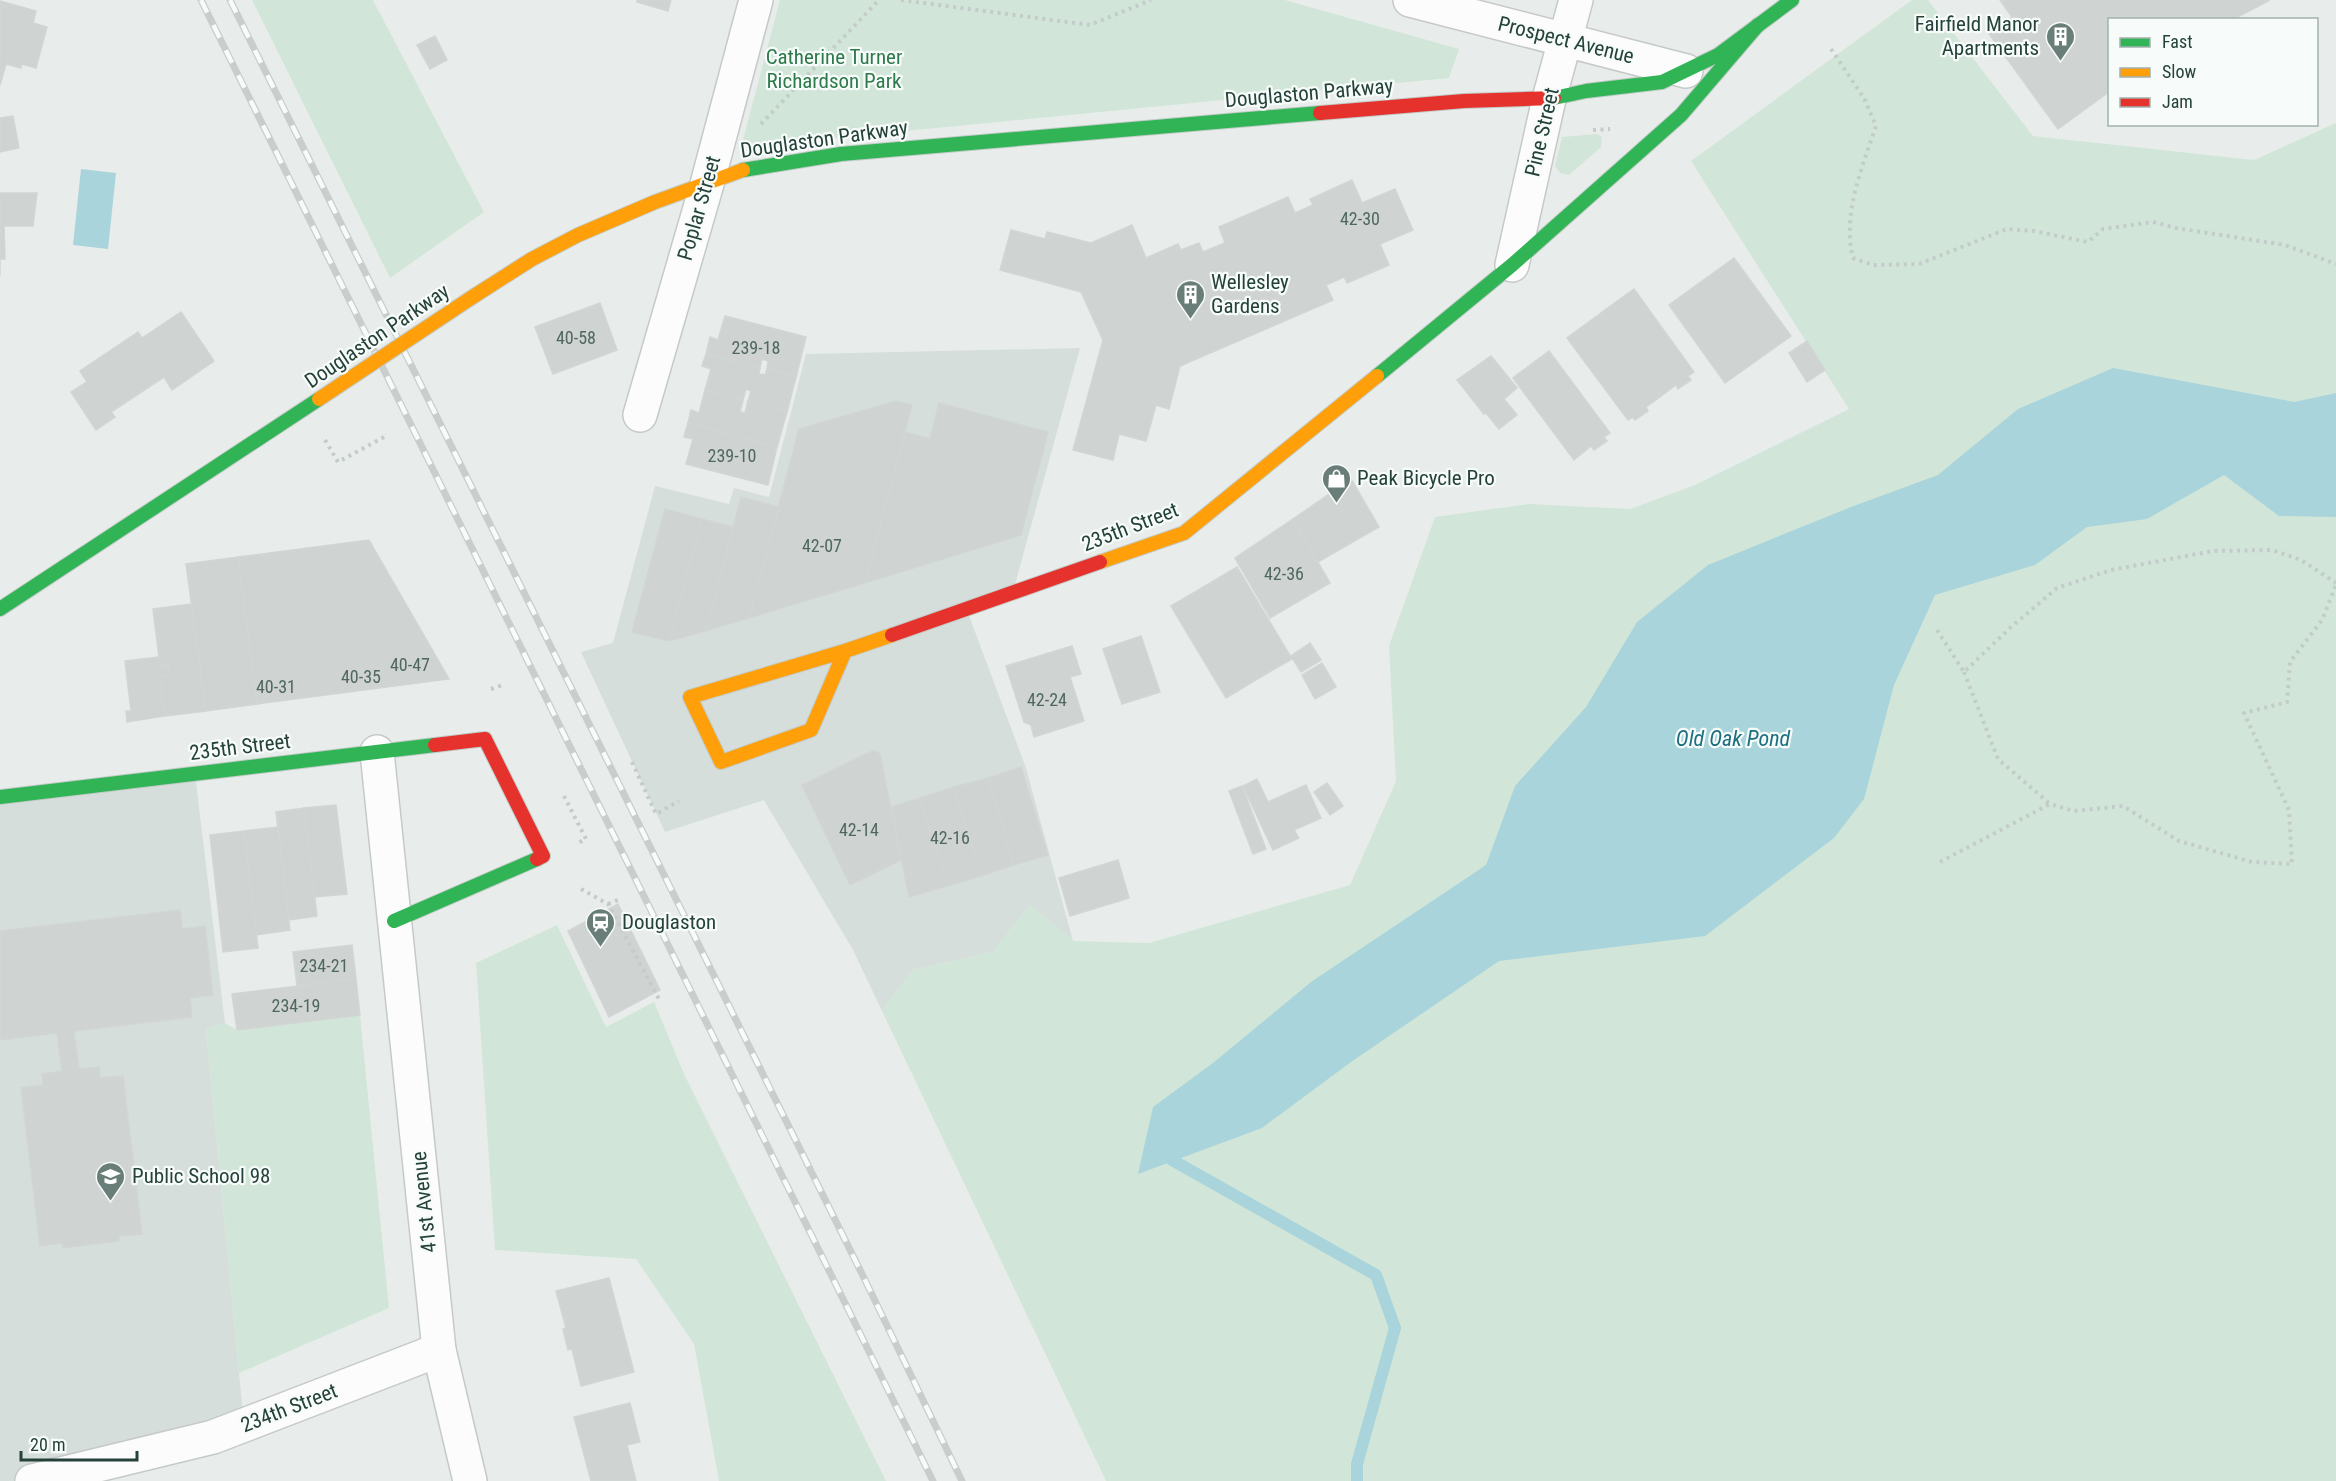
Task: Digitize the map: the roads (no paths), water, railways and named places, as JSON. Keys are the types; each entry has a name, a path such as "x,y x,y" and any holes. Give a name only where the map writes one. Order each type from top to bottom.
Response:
{"street":[{"name":"Poplar Street","path":"640,415 707,184 756,0"},
{"name":"Prospect Avenue","path":"1410,0 1686,70"},
{"name":"Pine Street","path":"1512,265 1549,99 1576,0"},
{"name":"Douglaston Parkway","path":"0,609 532,259 578,235 655,202 737,171 841,154 1464,100 1549,99 1586,91 1662,82 1718,55 1792,0"},
{"name":"Douglaston Parkway","path":"1512,265 1681,115 1758,25"},
{"name":"235th Street","path":"845,651 811,730 721,762 690,697 845,651 1184,533 1512,265"},
{"name":"235th Street","path":"0,797 484,738 543,856 394,921"},
{"name":"41st Avenue","path":"377,752 439,1350 470,1481"},
{"name":"234th Street","path":"32,1481 213,1437 439,1350"}],"water":[{"path":"81,169 116,173 108,249 73,245"},
{"name":"Old Oak Pond","path":"2113,368 2294,402 2336,393 2336,517 2279,516 2224,475 2147,519 2087,527 2035,565 1935,595 1894,685 1864,799 1834,838 1705,936 1499,961 1351,1062 1262,1128 1138,1174 1153,1107 1213,1063 1311,982 1486,865 1515,786 1586,707 1637,622 1708,565 1851,507 1938,475 2018,409"}],"waterway":[{"path":"1176,1147 1172,1160 1376,1275 1395,1328 1357,1464 1357,1481"}],"railway":[{"path":"201,0 933,1481"},
{"path":"230,0 865,1280 962,1481"}],"place":[{"name":"Fairfield Manor Apartments","path":"2060,62"},
{"name":"Wellesley Gardens","path":"1190,320"},
{"name":"Peak Bicycle Pro","path":"1336,504"},
{"name":"Douglaston","path":"601,948"},
{"name":"Public School 98","path":"111,1202"}],"park label":[{"name":"Catherine Turner Richardson Park","path":"834,69"}]}
